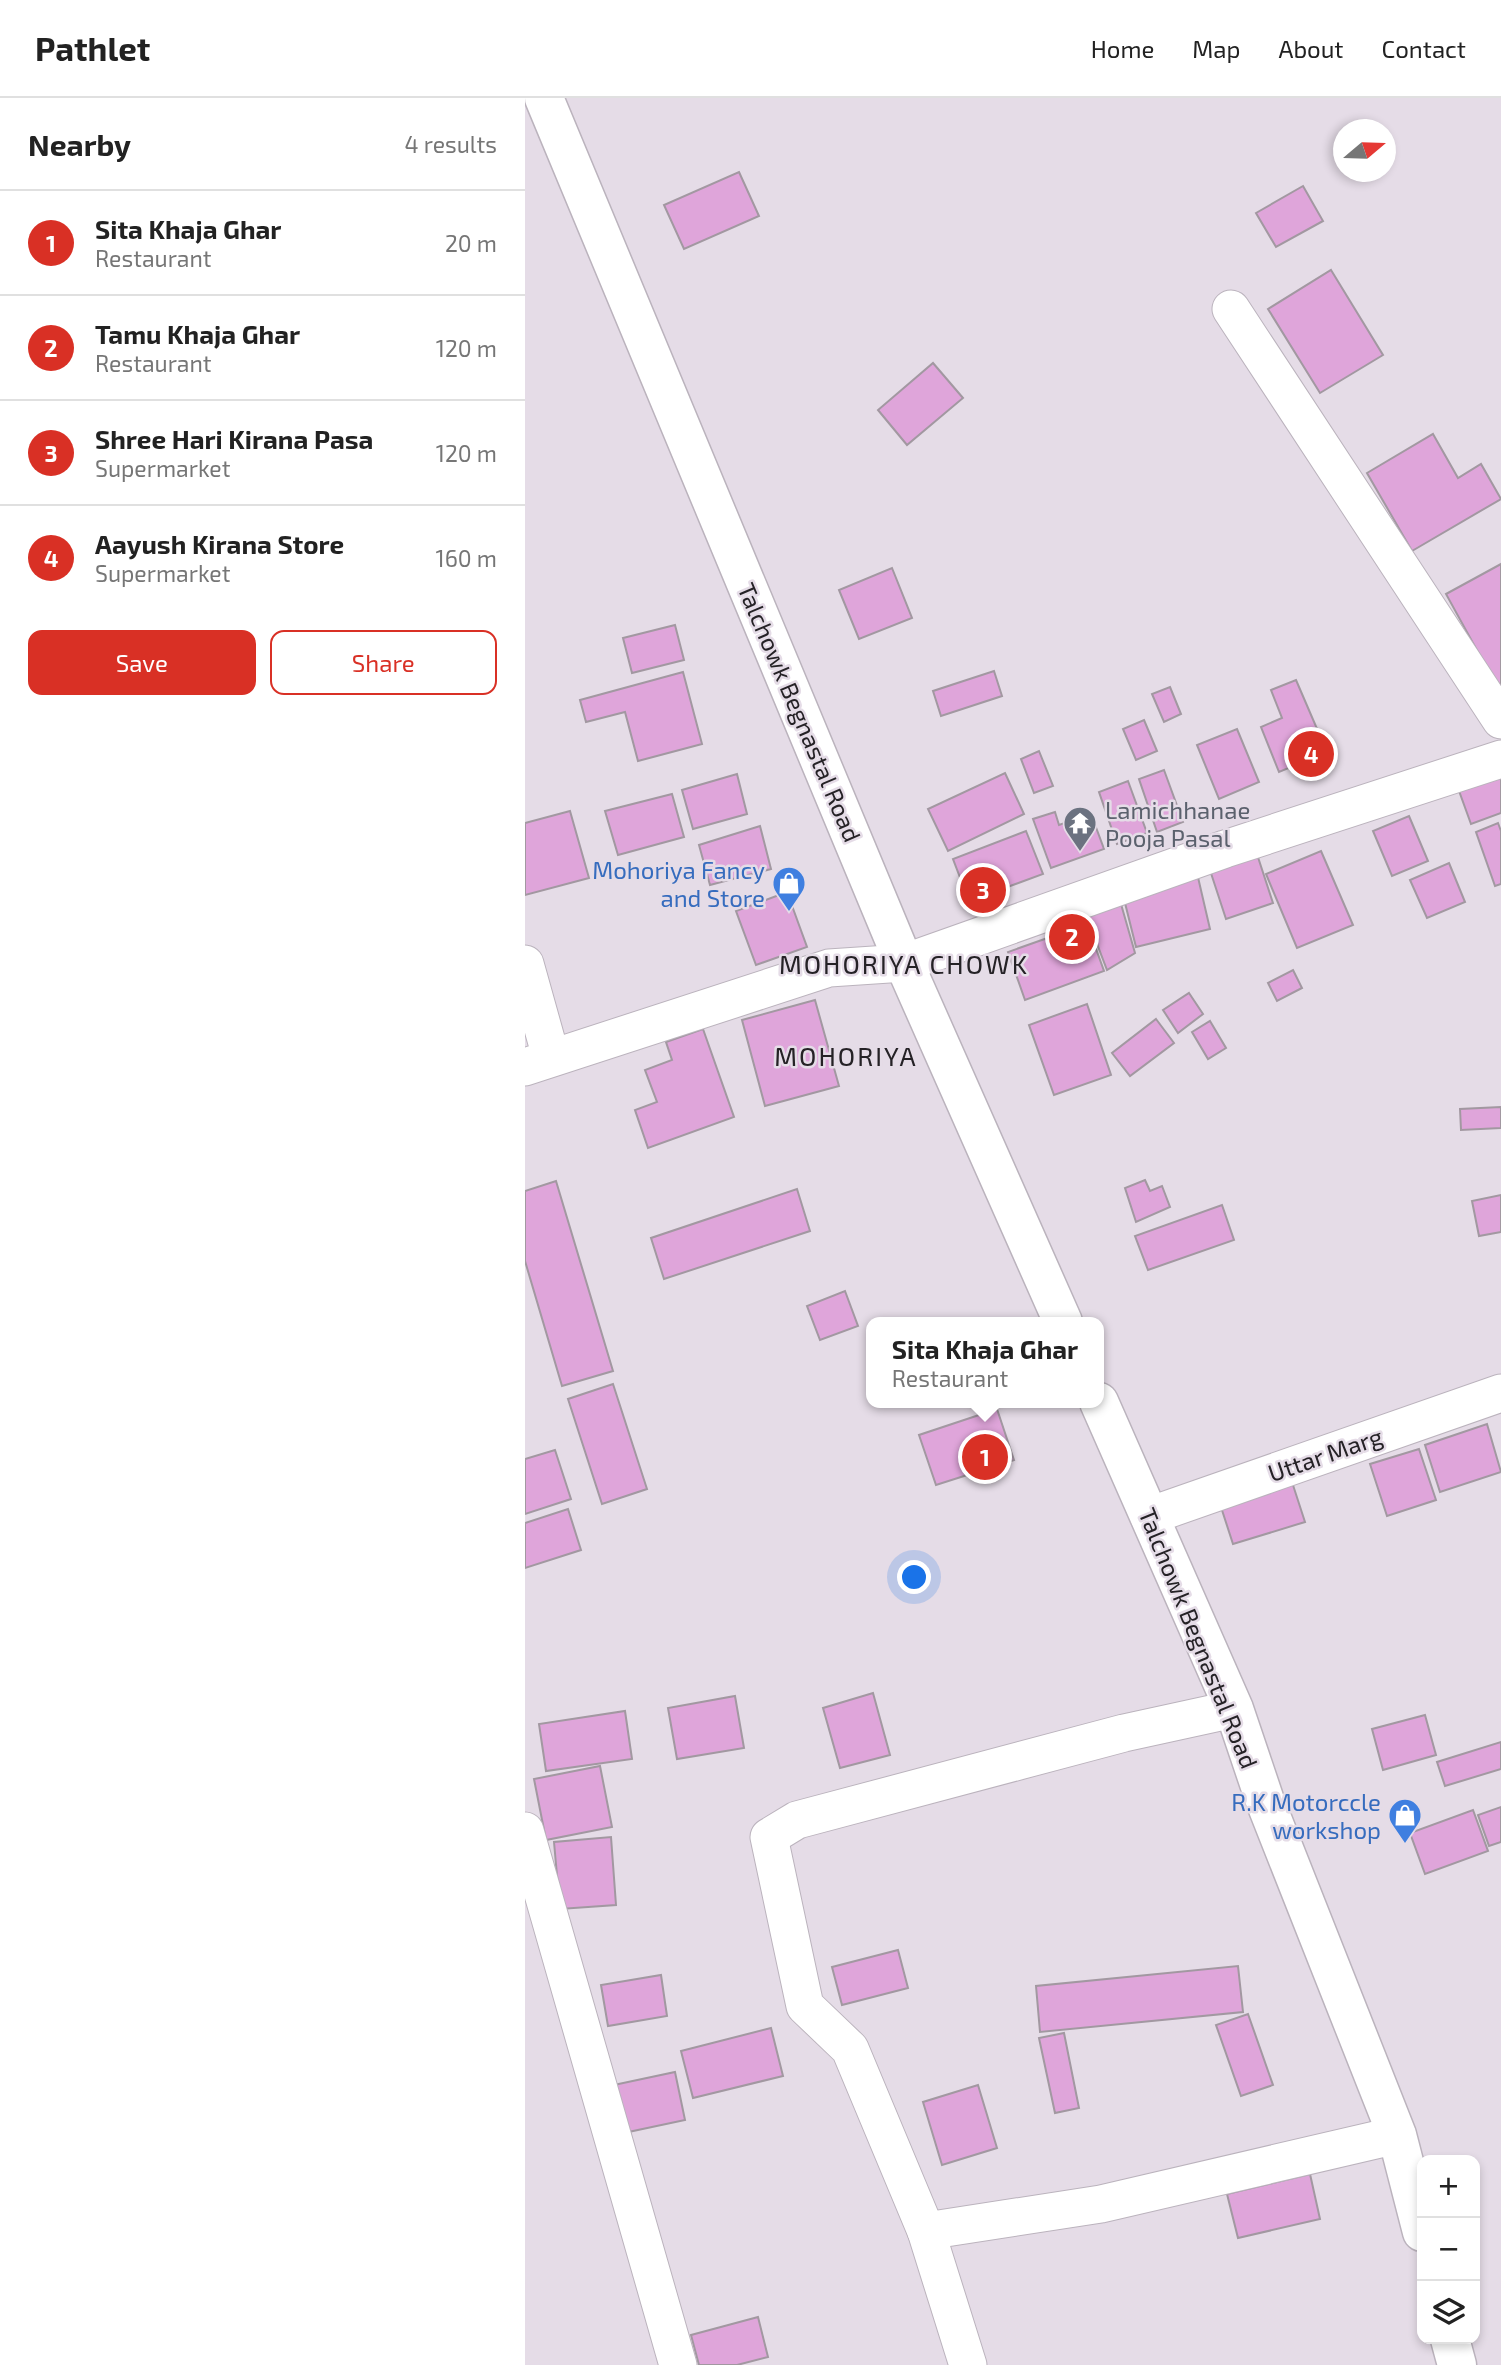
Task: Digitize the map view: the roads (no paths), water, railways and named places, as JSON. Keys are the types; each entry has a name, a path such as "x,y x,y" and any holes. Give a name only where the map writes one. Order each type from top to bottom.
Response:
{"main road":[{"name":"Talchowk Begnastal Road","path":"544,98 904,963 1061,1317"},
{"name":"Talchowk Begnastal Road","path":"1102,1408 1234,1709 1265,1801 1397,2135 1418,2218"},
{"path":"1451,2344 1457,2365"}],"street":[{"path":"1231,309 1501,720"},
{"path":"525,964 538,1062 829,968 904,963 1225,849 1501,759"},
{"name":"Uttar Marg","path":"1149,1516 1501,1393"},
{"path":"968,2365 926,2231 850,2049 804,2006 769,1837 797,1820 1124,1733 1234,1709"},
{"path":"525,1831 678,2365"},
{"path":"926,2231 1101,2204 1397,2135"}],"place":[{"name":"Aayush Kirana Store","path":"1311,754"},
{"name":"Lamichhanae Pooja Pasal","path":"1080,853"},
{"name":"Shree Hari Kirana Pasa","path":"983,890"},
{"name":"Mohoriya Fancy and Store","path":"789,913"},
{"name":"Tamu Khaja Ghar","path":"1072,937"},
{"name":"Sita Khaja Ghar","path":"985,1457"},
{"name":"R.K Motorccle workshop","path":"1405,1845"}],"district":[{"name":"MOHORIYA CHOWK","path":"904,963"},
{"name":"MOHORIYA","path":"846,1055"}]}
